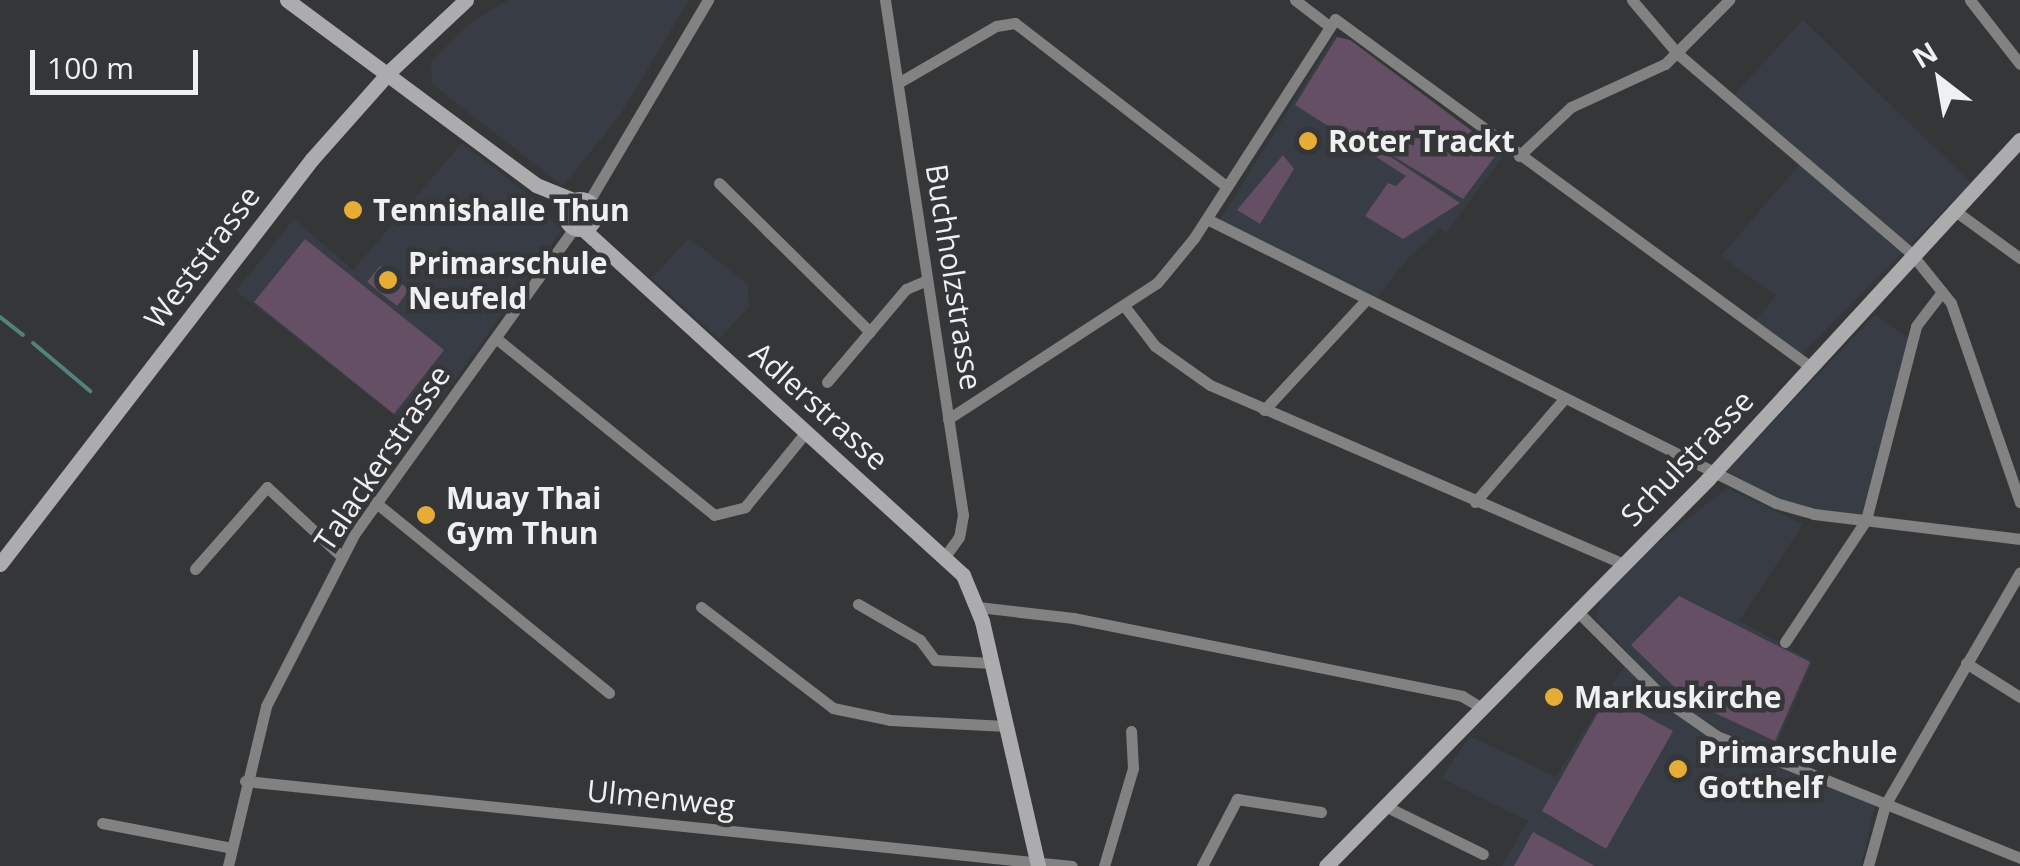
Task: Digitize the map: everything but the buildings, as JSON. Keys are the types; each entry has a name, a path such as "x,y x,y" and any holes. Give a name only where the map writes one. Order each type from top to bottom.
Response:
{"street":[{"path":"287,0 390,71 536,185 586,206"},
{"name":"Weststrasse","path":"0,564 277,201 390,71 466,0"},
{"path":"574,225 708,0"},
{"name":"Buchholzstrasse","path":"886,0 963,522 944,556"},
{"path":"1294,0 1332,22 1812,368"},
{"path":"1632,0 1678,54 1916,258 1964,327 2020,502"},
{"path":"1520,156 1571,107 1642,79 1678,54 1729,0"},
{"path":"1970,0 2020,64"},
{"path":"948,419 1125,307 1166,272 1207,219 1332,22"},
{"path":"898,83 996,26 1015,23 1227,188"},
{"name":"Schulstrasse","path":"1335,863 1385,806 1714,472 1958,213 2020,140"},
{"path":"719,183 870,332"},
{"name":"Adlerstrasse","path":"536,185 574,225 612,252 944,556 969,583 978,607"},
{"path":"574,225 586,206"},
{"name":"Adlerstrasse","path":"586,206 612,252"},
{"path":"1958,213 2020,258"},
{"path":"1207,219 1563,400 1798,511 2020,539"},
{"name":"Talackerstrasse","path":"228,866 245,781 270,694 342,558 375,502 497,338 574,225"},
{"path":"827,382 906,289 926,280"},
{"path":"1785,642 1866,520 1916,326 1942,292"},
{"path":"1264,410 1366,300"},
{"path":"1125,307 1154,346 1186,370 1264,410 1622,563"},
{"path":"497,338 714,515 744,507 806,432"},
{"path":"1475,502 1563,400"},
{"path":"195,569 267,487 342,558"},
{"path":"375,502 608,693"},
{"path":"1868,866 1885,805 2020,572"},
{"path":"858,604 920,640 935,660 992,664"},
{"path":"701,607 832,708 890,720 1006,726"},
{"path":"1037,865 978,607 1073,618 1462,696 1482,708"},
{"path":"1577,610 1656,690 1708,730 2020,858"},
{"path":"1966,663 2020,698"},
{"path":"1104,866 1133,768 1131,732"},
{"name":"Ulmenweg","path":"245,781 1072,866"},
{"path":"1202,866 1237,799 1321,812"},
{"path":"1385,806 1482,854"},
{"path":"102,823 232,848"}],"shaded area":[{"path":"508,0 689,0 620,115 563,186 432,84 431,62 469,24"},
{"path":"1803,20 1971,183 1802,354 1755,321 1776,296 1721,256 1805,158 1731,98"},
{"path":"1335,35 1504,155 1446,233 1440,229 1408,258 1376,299 1220,220"},
{"path":"1337,37 1350,40 1499,151 1463,199 1338,122 1460,203 1403,239 1365,216 1388,183 1396,186 1406,176 1295,105"},
{"name":"Primarschule Neufeld","path":"462,143 533,198 561,231 417,433 236,291 294,219 353,270"},
{"path":"1283,155 1294,169 1260,224 1237,210"},
{"path":"689,238 748,284 749,307 719,339 652,278"},
{"path":"305,239 444,350 394,414 254,302"},
{"path":"380,266 409,290 397,306 367,282"},
{"path":"1875,315 1912,341 1866,520 1798,511 1726,471"},
{"path":"1727,488 1803,524 1739,621 1813,661 1774,750 1726,735 1675,702 1596,619 1602,596 1643,554"},
{"path":"1679,596 1810,662 1775,741 1689,701 1631,645"},
{"name":"Primarschule Gotthelf","path":"1627,662 1689,718 1876,801 1861,866 1502,866 1528,821 1441,778 1470,736 1556,777"},
{"path":"1608,695 1673,731 1606,849 1542,811"},
{"path":"1533,832 1595,866 1514,866"}],"waterway":[{"path":"0,317 23,335"},
{"path":"33,343 90,391"}],"place":[{"name":"Roter Trackt","path":"1308,141"},
{"name":"Tennishalle Thun","path":"353,210"},
{"name":"Primarschule Neufeld","path":"388,280"},
{"name":"Muay Thai Gym Thun","path":"426,515"},
{"name":"Markuskirche","path":"1554,697"},
{"name":"Primarschule Gotthelf","path":"1678,769"}]}
